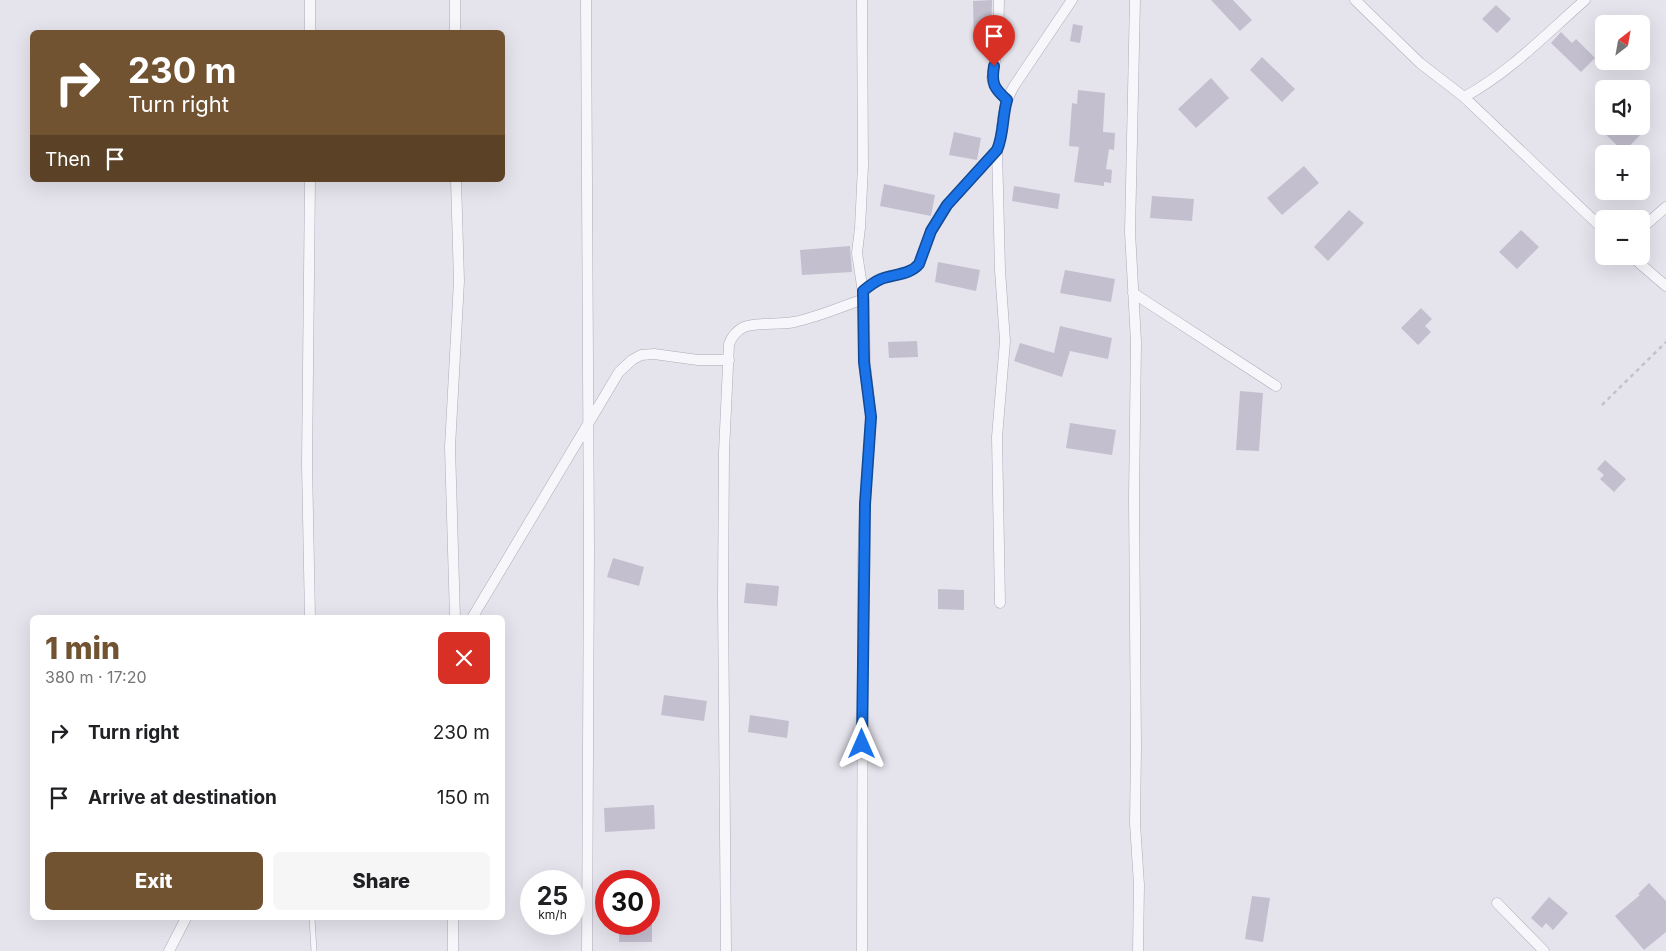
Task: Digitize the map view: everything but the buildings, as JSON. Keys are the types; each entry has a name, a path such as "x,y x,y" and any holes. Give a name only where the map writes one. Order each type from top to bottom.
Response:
{"street":[{"path":"310,0 310,30"},
{"path":"455,0 455,30"},
{"path":"586,0 589,420 587,951"},
{"path":"862,0 863,166 857,253 864,295 864,362 871,417 867,455 864,550 862,951"},
{"path":"999,0 998,44 992,78 998,92 1007,100"},
{"path":"726,951 723,691 724,452 730,360 729,344 737,331 746,326 815,318 864,295 881,279 916,268 931,231 947,205 997,150 1001,142 1002,120 1007,100 1014,86 1072,0"},
{"path":"1134,0 1130,232 1136,342 1134,498 1135,823 1139,885 1138,951"},
{"path":"1355,0 1420,63 1464,97 1595,221"},
{"path":"1464,97 1484,86 1509,67 1585,0"},
{"path":"997,150 1000,270 1005,342 997,437 1000,603"},
{"path":"310,182 307,464 310,615"},
{"path":"455,615 450,447 459,281 456,182"},
{"path":"1650,221 1666,207"},
{"path":"1642,265 1666,286"},
{"path":"1133,293 1276,386"},
{"path":"474,615 619,372 632,360 641,355 654,354 698,360 730,360"},
{"path":"1497,903 1544,951"},
{"path":"169,951 185,920"},
{"path":"453,920 453,951"}],"lane":[{"path":"312,920 314,951"}],"path":[{"path":"1602,405 1666,342"}],"route":[{"path":"862,744 865,504 871,417 864,362 863,291 881,279 916,268 931,231 947,205 997,150 1001,142 1002,120 1007,100 993,85 994,66"}]}
